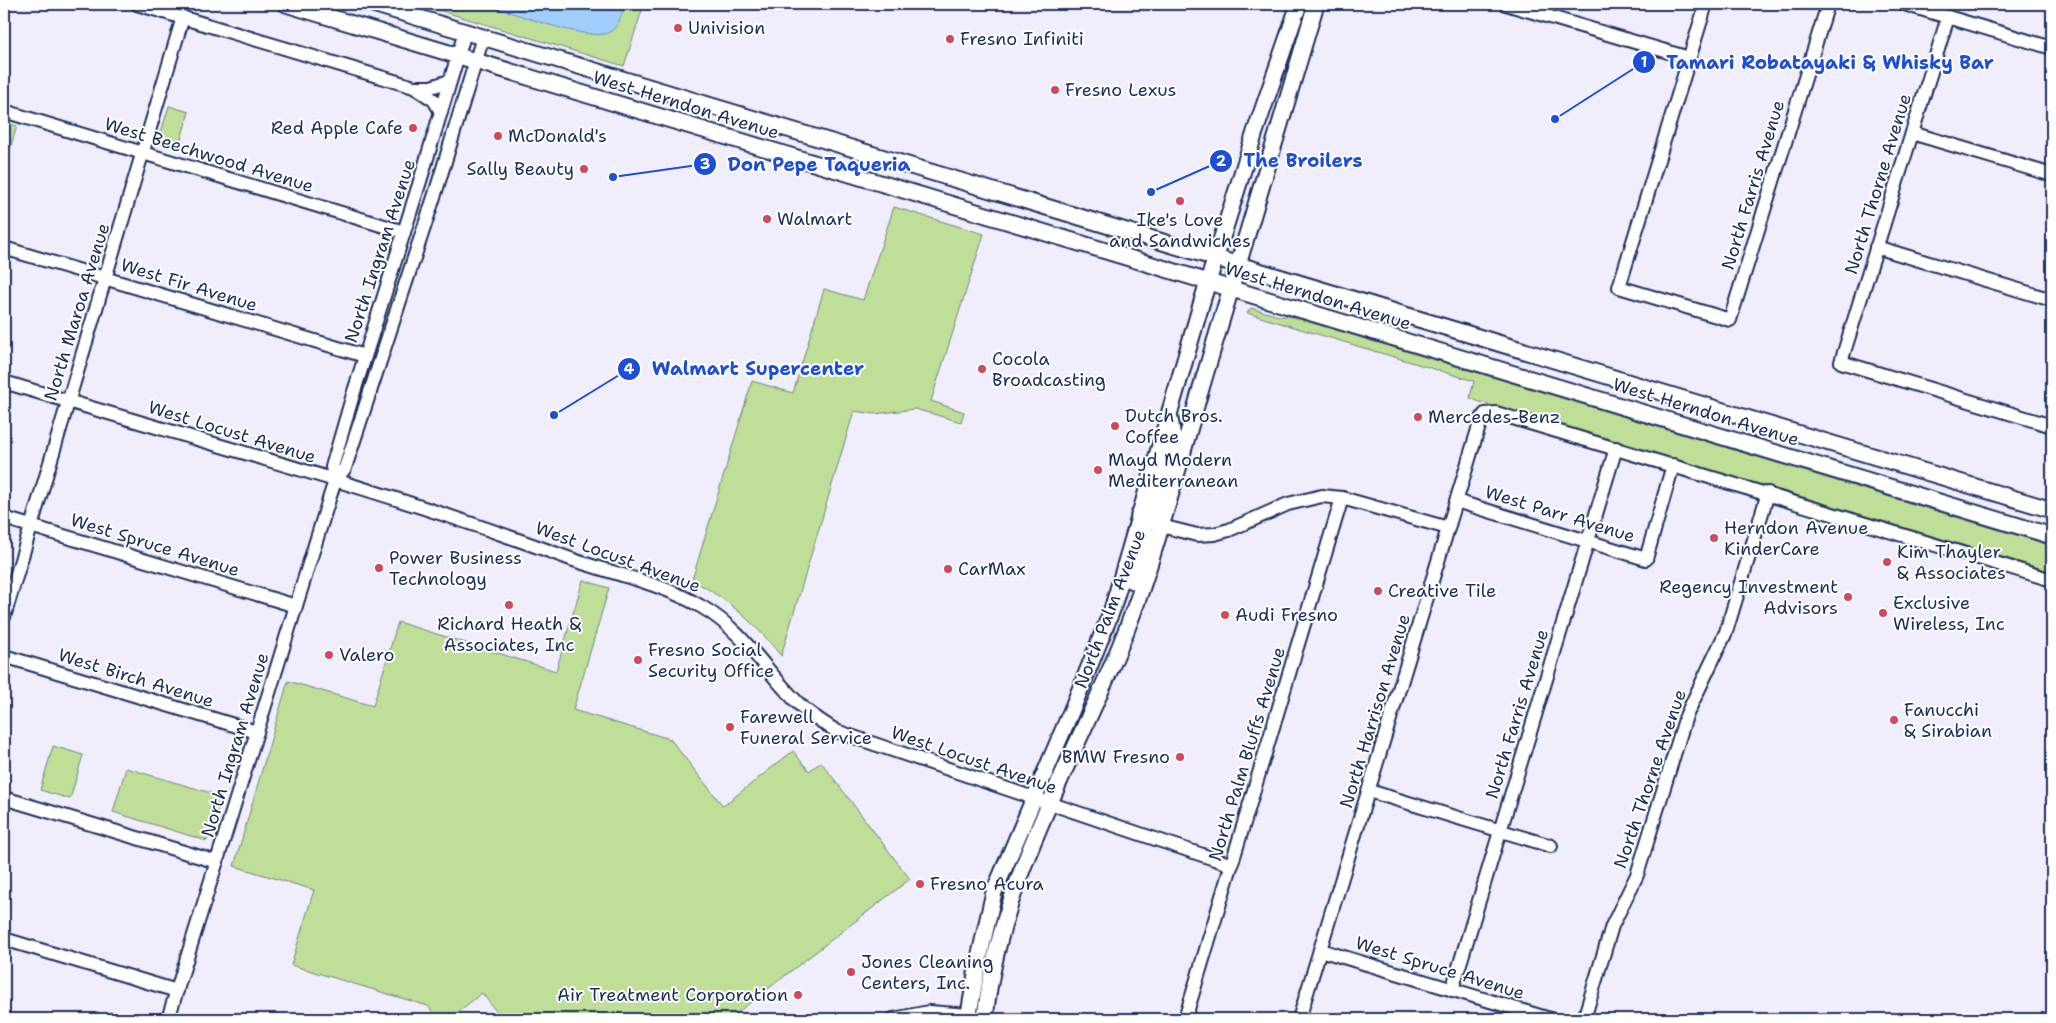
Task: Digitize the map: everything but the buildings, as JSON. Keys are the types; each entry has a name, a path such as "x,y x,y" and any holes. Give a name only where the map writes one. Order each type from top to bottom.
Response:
{"main road":[{"name":"West Herndon Avenue","path":"286,4 1230,290 2052,536"},
{"name":"West Herndon Avenue","path":"373,4 2052,510"},
{"name":"North Palm Avenue","path":"971,1018 994,892 1112,610 1169,412 1254,132 1299,4"},
{"name":"North Palm Avenue","path":"985,1019 994,960 1009,905 1048,803 1076,744 1126,628 1161,526 1239,265 1310,11 1316,4"},
{"path":"1161,526 1155,521 1153,514 1173,438 1169,412"},
{"path":"1126,628 1124,613 1146,535 1144,522 1139,515"}],"street":[{"path":"138,4 414,86 431,87 450,81"},
{"path":"1506,4 1690,58 1706,4"},
{"name":"North Farris Avenue","path":"1690,58 1619,287 1730,320 1828,4"},
{"path":"1904,4 2052,48"},
{"name":"North Maroa Avenue","path":"4,617 183,17"},
{"name":"North Thorne Avenue","path":"1948,17 1840,362 2052,426"},
{"name":"North Ingram Avenue","path":"335,481 332,466 422,178 465,32"},
{"name":"North Ingram Avenue","path":"168,1019 335,481 345,468 483,37"},
{"path":"414,86 434,100 441,112"},
{"name":"West Beechwood Avenue","path":"4,111 404,232"},
{"path":"1912,132 2052,175"},
{"path":"411,265 407,262 406,251 423,194 422,178"},
{"path":"1876,247 2052,300"},
{"name":"West Fir Avenue","path":"4,248 365,356"},
{"name":"West Locust Avenue","path":"4,382 480,526 579,562 680,595 702,607 733,629 800,706 836,731 1232,865"},
{"name":"North Harrison Avenue","path":"1299,1019 1481,420 1485,414 1496,413 1616,448"},
{"path":"1616,448 2052,580"},
{"name":"North Farris Avenue","path":"1452,990 1616,448"},
{"name":"West Parr Avenue","path":"1456,501 1646,559 1673,465"},
{"name":"North Thorne Avenue","path":"1584,1019 1612,926 1637,875 1686,716 1726,632 1768,493"},
{"path":"1161,526 1188,534 1207,535 1229,530 1301,500 1322,496 1342,498 1448,528"},
{"name":"North Palm Bluffs Avenue","path":"1185,1019 1342,498"},
{"name":"West Spruce Avenue","path":"4,518 296,606"},
{"name":"West Birch Avenue","path":"4,656 257,732"},
{"path":"1369,790 1551,846"},
{"path":"4,798 217,862"},
{"path":"4,939 177,991"},
{"name":"West Spruce Avenue","path":"1320,950 1550,1019"},
{"path":"893,1019 929,1012 971,1018"}],"green space":[{"path":"418,4 644,4 624,66"},
{"path":"169,106 189,112 178,149 158,142"},
{"path":"4,122 17,126 4,169"},
{"path":"894,207 984,234 931,401 964,412 961,422 915,409 874,414 854,411 781,656 762,633 741,613 718,595 692,580 752,381 793,393 824,289 863,300"},
{"path":"1251,308 1279,316 1289,316 2052,546 2052,572 1534,416 1485,404 1470,398 1474,381 1247,313"},
{"path":"583,580 609,588 573,710 670,739 723,806 793,751 809,771 821,762 910,879 729,1019 502,1019 482,993 449,1019 438,1019 428,1006 291,965 314,890 234,866 288,681 373,706 398,622 556,671"},
{"path":"53,746 83,755 70,799 40,790"},
{"path":"126,768 218,795 217,800 220,802 207,841 113,812"}],"water":[{"path":"486,4 625,4 620,20 615,28 608,33 597,34 566,29"}],"place":[{"name":"Univision","path":"678,28"},
{"name":"Fresno Infiniti","path":"950,39"},
{"name":"Fresno Lexus","path":"1055,90"},
{"name":"Tamari Robatayaki & Whisky Bar","path":"1555,119"},
{"name":"Red Apple Cafe","path":"413,128"},
{"name":"McDonald's","path":"498,136"},
{"name":"Sally Beauty","path":"584,169"},
{"name":"Don Pepe Taqueria","path":"613,177"},
{"name":"The Broilers","path":"1151,192"},
{"name":"Ike's Love and Sandwiches","path":"1180,201"},
{"name":"Walmart","path":"767,219"},
{"name":"Cocola Broadcasting","path":"982,369"},
{"name":"Walmart Supercenter","path":"554,415"},
{"name":"Mercedes-Benz","path":"1418,417"},
{"name":"Dutch Bros. Coffee","path":"1115,426"},
{"name":"Mayd Modern Mediterranean","path":"1098,470"},
{"name":"Herndon Avenue KinderCare","path":"1714,538"},
{"name":"Kim Thayler & Associates","path":"1887,562"},
{"name":"Power Business Technology","path":"379,568"},
{"name":"CarMax","path":"948,569"},
{"name":"Creative Tile","path":"1378,591"},
{"name":"Regency Investment Advisors","path":"1848,597"},
{"name":"Richard Heath & Associates, Inc","path":"509,605"},
{"name":"Exclusive Wireless, Inc","path":"1883,613"},
{"name":"Audi Fresno","path":"1225,615"},
{"name":"Valero","path":"329,655"},
{"name":"Fresno Social Security Office","path":"638,660"},
{"name":"Fanucchi & Sirabian","path":"1894,720"},
{"name":"Farewell Funeral Service","path":"730,727"},
{"name":"BMW Fresno","path":"1180,757"},
{"name":"Fresno Acura","path":"920,884"},
{"name":"Jones Cleaning Centers, Inc.","path":"851,972"},
{"name":"Air Treatment Corporation","path":"798,995"}]}
